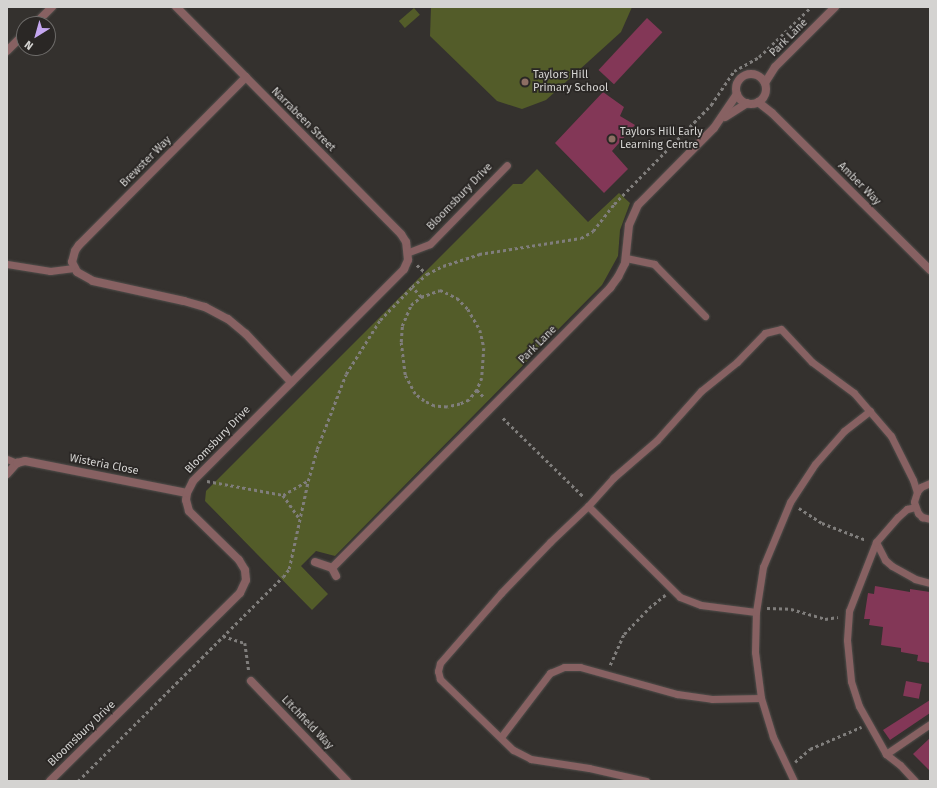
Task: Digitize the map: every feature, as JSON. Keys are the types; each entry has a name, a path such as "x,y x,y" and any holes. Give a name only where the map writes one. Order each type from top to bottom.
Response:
{"street":[{"path":"42,16 52,7"},
{"name":"Narrabeen Street","path":"176,7 401,234 406,242 408,252"},
{"name":"Park Lane","path":"765,83 775,67 835,7"},
{"path":"7,51 16,42"},
{"name":"Park Lane","path":"756,75 775,67"},
{"path":"751,74 756,75 765,83 765,93 758,102 747,103 739,98 737,94 737,85 742,78 751,74"},
{"name":"Brewster Way","path":"74,268 73,257 79,245 246,78"},
{"name":"Amber Way","path":"765,93 772,113"},
{"name":"Park Lane","path":"332,568 610,288 618,277 626,258 629,225 638,205 722,118 737,94"},
{"name":"Amber Way","path":"758,102 772,113 930,270"},
{"name":"Park Lane","path":"722,118 747,103"},
{"name":"Bloomsbury Drive","path":"50,781 240,593 246,580 245,570 239,560 189,511 186,500 187,493 197,476 404,269 408,252"},
{"path":"74,268 82,276 93,281 205,307 228,320 246,334 291,382"},
{"name":"Wisteria Close","path":"17,463 25,461 35,462 187,493"},
{"path":"7,474 17,463"},
{"path":"315,562 332,568 336,576"},
{"name":"Litchfield Way","path":"251,681 348,781"}],"lane":[{"name":"Bloomsbury Drive","path":"408,252 430,244 507,164"},
{"path":"626,258 654,264 705,316"},
{"path":"7,264 50,271 74,268"},
{"path":"646,781 589,768 531,759 513,750 440,679 438,671 440,663 502,593 550,542 589,505 613,478 657,440 701,391 737,362 765,333 781,329 812,362 854,394 891,436 914,480 917,492"},
{"path":"791,781 788,767 773,737 761,698 755,652 756,610 764,567 790,502 815,464 844,431 870,411"},
{"name":"Wisteria Close","path":"7,459 17,463"},
{"path":"930,483 921,487 917,492 914,502 915,508 922,517 930,519"},
{"path":"589,505 680,597 701,605 756,610"},
{"path":"915,508 908,509 898,517 876,542 849,611 847,640 851,681 855,695 867,722 886,754 900,764 915,781"},
{"path":"876,542 883,556 892,566 915,579 930,583"},
{"path":"500,737 550,673 564,667 580,667 677,694 712,699 761,698"},
{"path":"886,754 930,724"}],"path":[{"path":"78,781 283,578 289,569 301,520 308,481 326,424 346,374 380,320 412,287 427,274 443,266 479,254 581,238 592,231 614,204 710,105 734,71 759,57 811,7"},
{"path":"412,287 421,297"},
{"path":"440,290 451,294 468,309 480,330 484,348 482,378 477,390 469,400 460,404 447,407 434,406 424,401 415,394 405,376 401,348 402,326 411,305 421,297 440,290"},
{"path":"503,418 589,505"},
{"path":"185,466 206,481 283,495 308,481"},
{"path":"283,495 301,520"},
{"path":"790,502 822,523 863,539 876,542"},
{"path":"606,674 624,634 658,600 673,590"},
{"path":"756,610 791,609 825,619 841,616 849,611"},
{"path":"223,636 245,643 251,681"},
{"path":"788,767 810,749 853,732 867,722"}],"green space":[{"path":"431,7 632,7 621,32 546,100 522,109 497,101 430,36"},
{"path":"414,8 420,15 405,28 399,21"},
{"path":"537,169 588,222 619,193 630,203 620,230 618,256 602,285 335,556 316,551 301,566 328,594 312,610 205,501 206,491 513,184 522,184"}],"building":[{"path":"647,18 662,32 614,84 599,70"},
{"name":"Taylors Hill Early Learning Centre","path":"603,92 624,107 620,116 635,125 612,151 628,169 604,193 555,143"},
{"path":"875,586 910,592 910,589 930,592 930,663 917,661 918,655 901,652 901,648 881,645 883,627 869,625 870,619 864,619 868,593 874,594"},
{"path":"906,681 922,684 919,699 903,696"},
{"path":"930,700 930,713 890,740 883,730"},
{"path":"930,738 930,771 913,754"}],"place":[{"name":"Taylors Hill Primary School","path":"525,82"},
{"name":"Taylors Hill Early Learning Centre","path":"612,139"}]}
